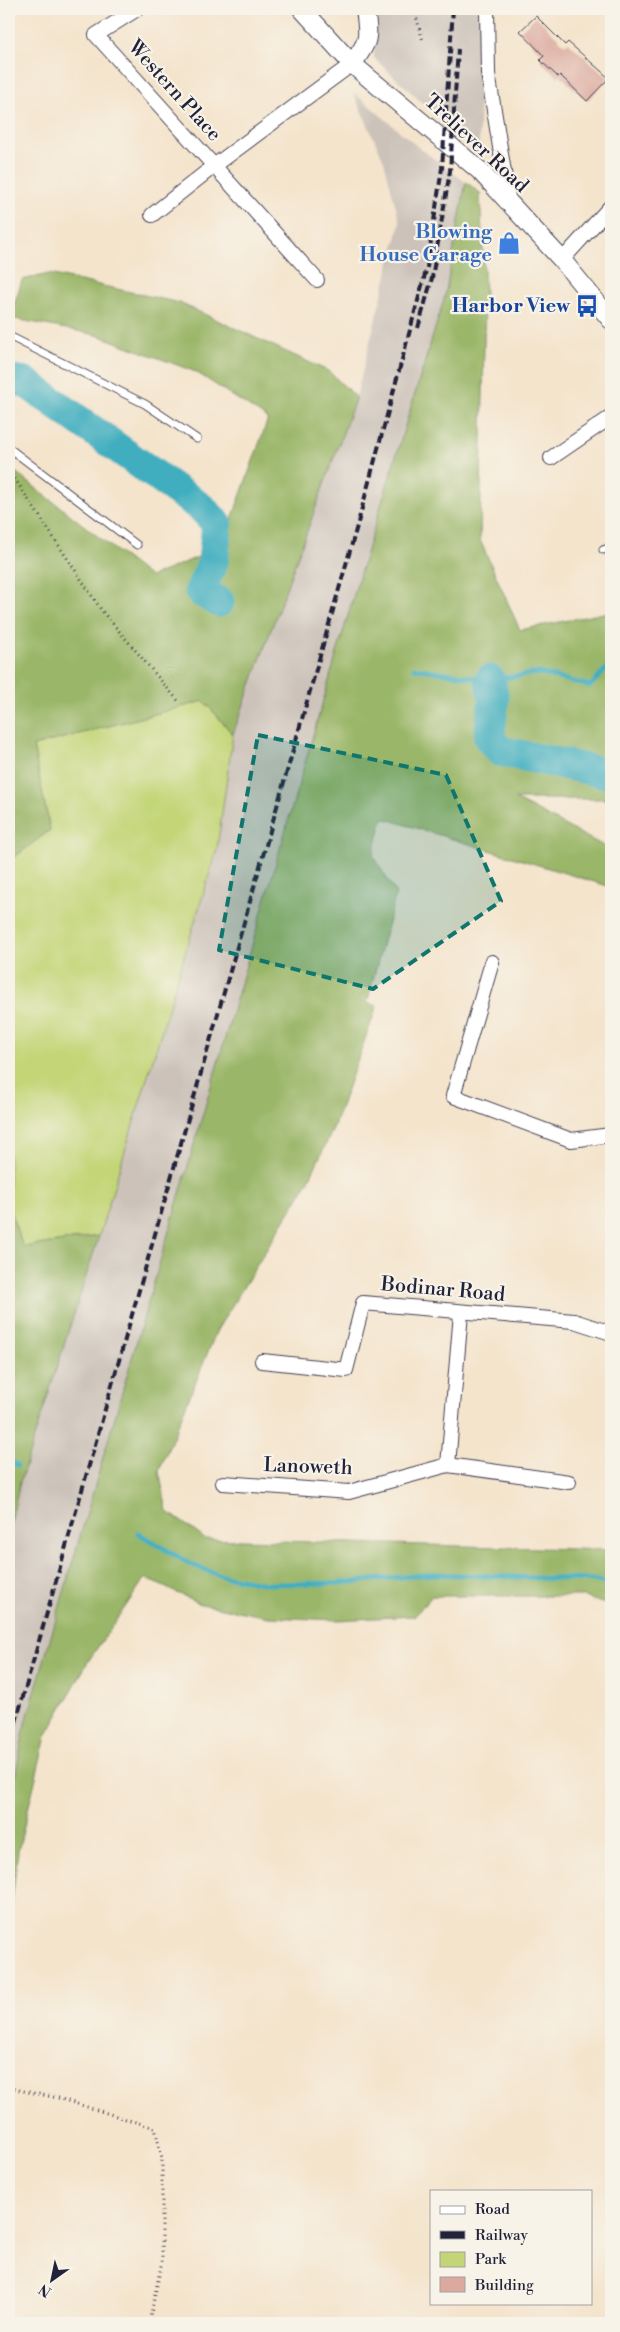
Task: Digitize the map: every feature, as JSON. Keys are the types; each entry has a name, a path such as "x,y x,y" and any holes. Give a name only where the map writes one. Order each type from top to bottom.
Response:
{"street":[{"name":"Western Place","path":"137,9 96,35 317,280"},
{"name":"Treliever Road","path":"302,9 352,64 466,159 562,260 611,320"},
{"path":"352,64 367,44 368,27 365,9"},
{"path":"488,9 488,73 509,203"},
{"name":"Western Place","path":"152,215 214,166 352,64"},
{"path":"562,260 611,206"},
{"path":"551,458 611,417"},
{"path":"492,962 453,1096 571,1140 611,1135"},
{"name":"Bodinar Road","path":"262,1361 346,1370 363,1303 461,1313 574,1321 611,1332"},
{"path":"448,1465 461,1313"},
{"name":"Lanoweth","path":"223,1482 349,1492 448,1465 569,1482"}],"lane":[{"path":"10,340 145,404 197,439"},
{"path":"9,448 137,545"},
{"path":"603,550 611,547"}],"path":[{"path":"414,9 423,41"},
{"path":"9,470 102,611 180,703"},
{"path":"9,2088 58,2098 155,2128 162,2158 162,2261 149,2323"}],"highlighted area":[{"path":"258,735 446,775 501,901 373,989 219,950"}],"shaded area":[{"path":"375,9 480,9 479,146 428,108 374,58"},
{"path":"353,92 418,147 480,193 485,293 483,416 373,856 396,893 367,1003 377,1006 332,1131 308,1182 217,1330 159,1471 167,1511 89,1660 46,1736 18,1851 9,1927 9,1531 20,1482 87,1274 217,849 233,734 356,397 400,223 384,161"}],"green space":[{"path":"466,182 480,193 485,293 480,540 520,630 609,612 611,610 611,799 515,799 611,850 611,887 383,818 373,856 396,893 367,1003 377,1006 332,1131 308,1182 217,1330 159,1471 167,1511 205,1539 611,1550 611,1606 581,1596 432,1596 414,1616 337,1620 269,1617 201,1604 145,1578 89,1660 46,1736 18,1851 9,1927 9,1807 25,1726 362,567 445,296"},
{"path":"49,274 180,303 328,371 356,397 233,734 204,701 33,746 50,830 9,861 9,467 150,577 222,547 268,419 196,372 97,335 10,318 22,280"},
{"path":"204,701 233,734 217,849 99,1236 23,1247 9,1208 9,861 50,830 33,746"},
{"path":"9,1208 23,1247 99,1236 20,1482 9,1531"}],"building":[{"path":"536,16 565,45 568,42 609,78 587,101 560,75 558,77 540,60 544,56 520,31"}],"waterway":[{"path":"9,379 25,382 203,509 217,524 213,562 200,591 219,602"},
{"path":"414,668 490,680 539,673 590,686 611,664"},
{"path":"490,680 494,699 489,738 500,751 611,774"},
{"path":"9,1460 17,1465"},
{"path":"138,1533 190,1564 219,1575 267,1584 340,1583 434,1574 592,1580 611,1584"}],"railway":[{"path":"9,1746 359,519 427,267 442,168 453,9"},
{"path":"418,328 432,278 450,171 458,49"}],"place":[{"name":"Blowing House Garage","path":"509,243"},
{"name":"Harbor View","path":"587,306"}]}
